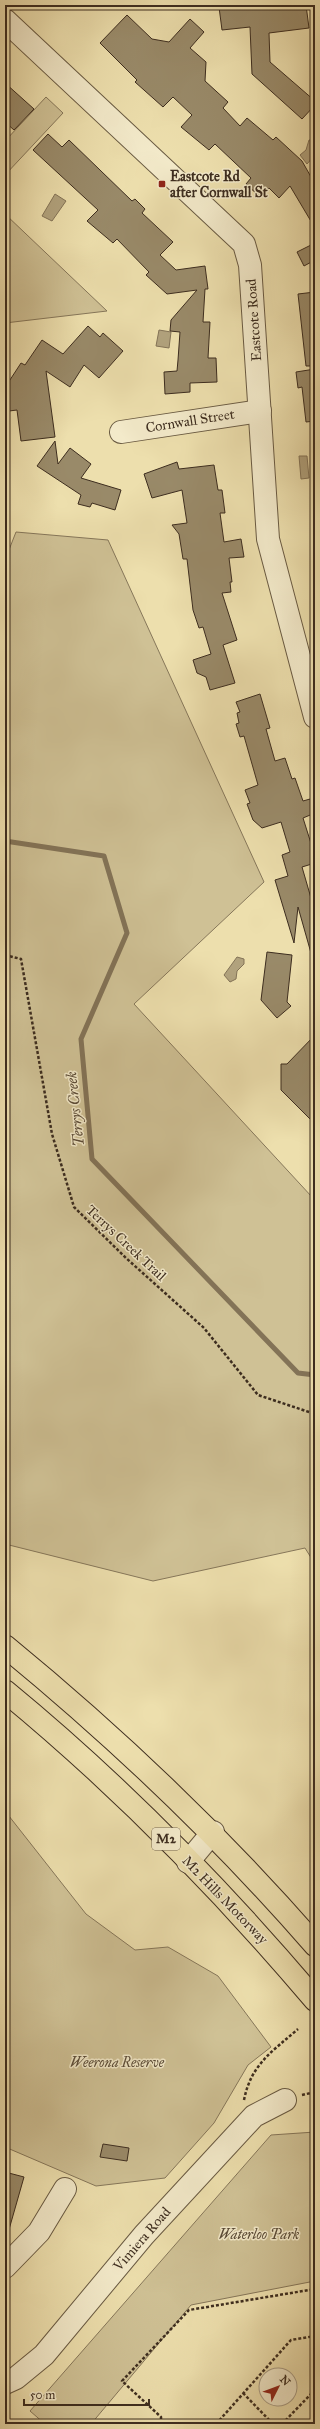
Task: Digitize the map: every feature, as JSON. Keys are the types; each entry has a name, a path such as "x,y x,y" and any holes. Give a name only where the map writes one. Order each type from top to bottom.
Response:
{"highway":[{"name":"M2","path":"5,1646 80,1707 212,1832 315,1945"},
{"name":"M2 Hills Motorway","path":"5,1691 56,1733 188,1862 266,1942 315,2000"}],"street":[{"name":"Eastcote Road","path":"5,20 244,244 250,265 268,539 315,717"},
{"name":"Cornwall Street","path":"121,432 260,411"},
{"path":"188,1862 212,1832"},
{"name":"Vimiera Road","path":"5,2383 16,2378 44,2355 144,2235 254,2116 285,2100"},
{"path":"5,2267 39,2232 65,2190"}],"path":[{"name":"Terrys Creek Trail","path":"5,954 21,959 52,1134 74,1207 126,1258 204,1328 258,1395 315,1414"},
{"path":"243,2104 246,2086 254,2070 298,2029"},
{"path":"161,2424 161,2417 122,2380 189,2310 315,2289"},
{"path":"216,2424 291,2340 315,2336"},
{"path":"243,2393 273,2424"},
{"path":"282,2424 311,2394 315,2396"}],"green space":[{"path":"46,97 63,113 5,175 5,141"},
{"path":"5,214 107,311 5,323"},
{"path":"16,532 108,540 264,882 134,1004 312,1197 315,1194 315,1564 305,1548 153,1581 5,1544 5,560"},
{"name":"Weerona Reserve","path":"5,1811 86,1914 135,1950 168,1947 218,1976 271,2047 248,2065 214,2123 165,2178 96,2186 5,2147"},
{"name":"Waterloo Park","path":"315,2132 315,2281 191,2305 91,2424 45,2424 30,2411 271,2135"}],"shaded area":[{"path":"309,140 315,140 315,155 307,164 300,155 306,150"},
{"path":"55,194 66,201 52,221 42,216"},
{"path":"159,330 171,332 169,348 156,346"},
{"path":"299,456 307,456 309,478 301,479"},
{"path":"237,957 244,959 244,964 237,971 236,979 230,982 224,975"}],"building":[{"path":"254,5 254,7 306,5 309,28 269,33 270,62 315,101 315,105 302,119 252,74 250,27 222,30 219,7"},
{"path":"127,15 152,39 169,42 190,19 204,32 190,48 206,62 205,81 228,102 223,108 240,126 247,118 273,140 276,137 302,161 315,184 315,228 290,186 279,198 269,188 260,197 246,184 251,178 215,144 209,150 181,127 192,115 173,97 163,107 135,82 137,80 100,43"},
{"path":"5,83 34,109 14,130 5,122"},
{"path":"48,134 62,147 69,140 132,201 135,199 145,209 142,213 173,242 160,255 176,270 205,266 208,289 205,289 203,322 210,322 208,358 216,358 217,382 190,383 190,392 165,394 164,372 177,371 178,360 180,332 170,331 171,320 197,290 167,294 146,275 149,272 117,239 113,243 87,221 98,210 33,150"},
{"path":"315,243 315,260 304,266 297,252"},
{"path":"315,292 315,366 306,366 298,294"},
{"path":"88,326 100,337 103,333 123,351 99,378 84,365 70,387 46,371 55,437 21,441 17,410 9,411 6,386 21,363 25,365 42,340 63,354"},
{"path":"315,369 315,421 306,422 302,387 298,388 296,372"},
{"path":"55,441 58,464 70,448 91,464 81,478 121,490 115,510 92,503 90,507 78,504 81,495 37,466"},
{"path":"177,462 179,469 214,465 218,490 222,490 225,513 220,513 224,542 241,539 244,557 229,558 232,582 230,582 231,592 222,593 237,640 223,645 235,683 210,690 206,677 197,673 193,660 211,654 203,627 199,628 193,610 187,559 183,559 179,534 172,525 187,523 182,490 152,498 144,474"},
{"path":"260,694 270,728 266,729 275,761 285,758 292,779 295,778 303,801 310,799 315,813 303,818 315,856 315,863 302,867 311,898 315,897 315,952 311,953 298,907 294,943 275,880 288,876 282,855 290,852 281,822 262,828 253,820 247,804 250,803 245,790 258,785 244,736 240,737 236,724 239,723 237,713 240,712 236,702"},
{"path":"267,952 292,955 287,1002 291,1006 277,1018 261,1000"},
{"path":"315,1035 315,1124 281,1090 281,1064 287,1064"},
{"path":"103,2144 129,2148 127,2161 100,2157"},
{"path":"5,2172 24,2177 8,2233 5,2232"}],"waterway":[{"name":"Terrys Creek","path":"5,841 104,856 127,933 81,1039 92,1159 298,1373 315,1375"}],"place":[{"name":"Eastcote Rd after Cornwall St","path":"162,184"}]}
